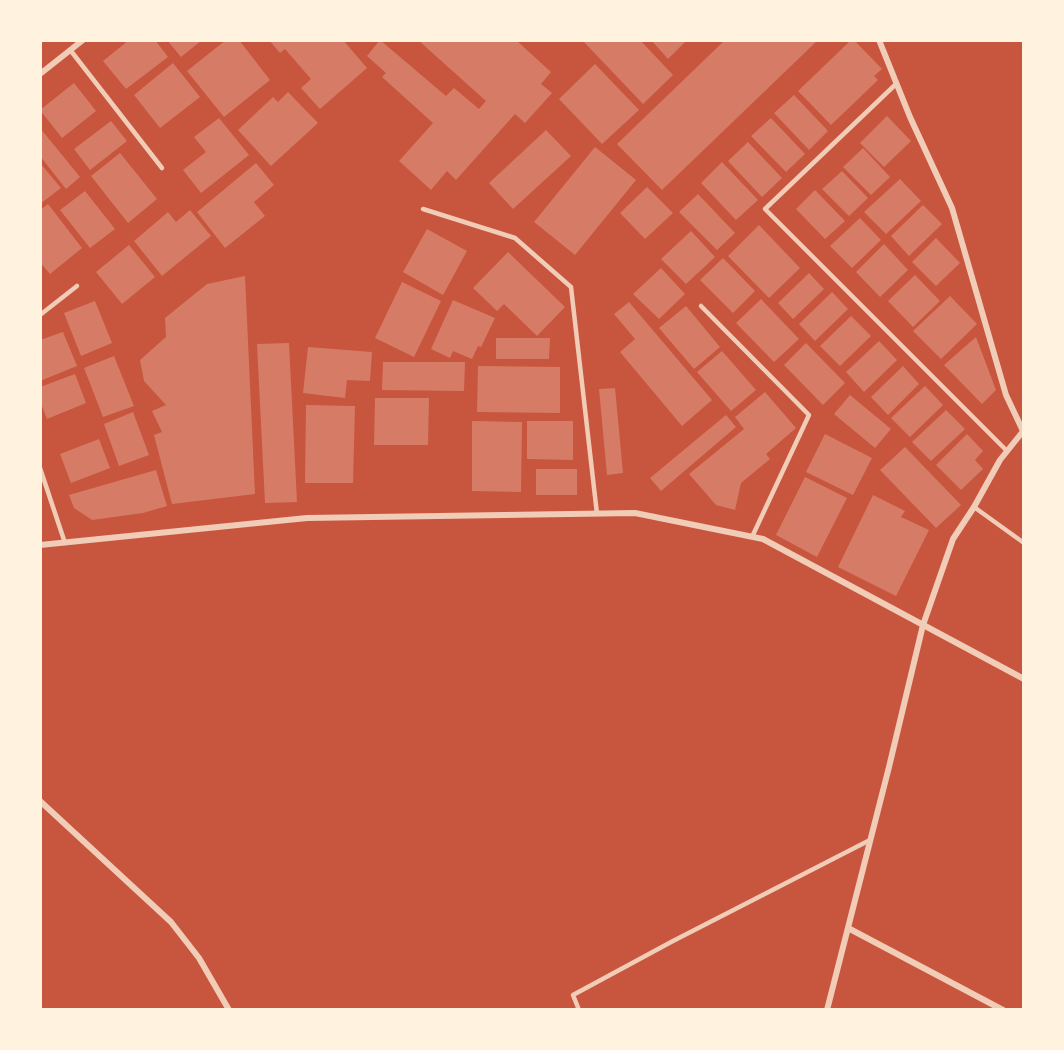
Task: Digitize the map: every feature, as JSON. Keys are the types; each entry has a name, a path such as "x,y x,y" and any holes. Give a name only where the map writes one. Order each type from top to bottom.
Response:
{"street":[{"path":"40,74 72,51 83,40"},
{"path":"827,1010 923,625 953,539 1007,450 1023,431 1005,395 952,208 896,84 879,40"},
{"path":"40,545 307,518 635,513 763,539 1023,679"},
{"path":"40,801 171,922 199,958 230,1010"},
{"path":"848,928 1004,1010"}],"lane":[{"path":"72,51 162,168"},
{"path":"896,84 765,209 1007,450"},
{"path":"423,209 515,238 571,287 597,514"},
{"path":"40,315 77,286"},
{"path":"701,306 809,415 752,537"},
{"path":"40,468 65,543"},
{"path":"974,507 1023,543"},
{"path":"579,1010 573,995 871,840"}],"building":[{"path":"129,40 155,40 168,57 126,89 103,61"},
{"path":"167,40 202,40 181,57"},
{"path":"226,40 239,40 270,80 224,117 187,71"},
{"path":"269,40 343,40 367,68 320,109 301,88 311,79 285,49 280,53"},
{"path":"380,40 446,96 454,88 479,109 486,101 418,40 516,40 551,72 541,84 552,93 525,123 515,114 456,180 447,171 431,190 399,161 433,123 382,77 386,73 367,56"},
{"path":"586,40 640,40 673,75 643,104 584,42"},
{"path":"651,40 687,40 668,59"},
{"path":"725,40 818,40 662,190 617,144"},
{"path":"851,40 854,40 882,69 874,76 878,80 831,125 798,91"},
{"path":"173,63 200,97 160,128 134,95"},
{"path":"595,64 639,110 602,144 559,99"},
{"path":"74,83 96,111 62,138 40,110"},
{"path":"288,92 318,123 271,166 238,130 273,97 278,102"},
{"path":"794,95 828,131 809,150 774,113"},
{"path":"887,116 911,141 884,167 860,143"},
{"path":"219,118 249,155 201,193 183,170 206,152 194,137"},
{"path":"771,118 805,154 786,172 751,136"},
{"path":"111,121 127,141 90,170 74,149"},
{"path":"40,128 80,177 66,189 40,156"},
{"path":"546,130 571,156 513,209 489,183"},
{"path":"748,142 782,178 762,197 728,161"},
{"path":"595,147 636,180 575,255 534,222"},
{"path":"863,148 890,177 871,195 843,167"},
{"path":"120,153 157,199 128,223 91,176"},
{"path":"722,162 758,200 736,220 701,183"},
{"path":"40,163 61,188 40,204"},
{"path":"256,163 274,185 254,202 265,216 225,248 197,212"},
{"path":"842,171 868,198 849,216 822,189"},
{"path":"900,179 921,201 886,234 864,212"},
{"path":"647,187 673,213 645,239 620,213"},
{"path":"815,190 845,221 825,239 796,209"},
{"path":"85,191 115,229 90,248 60,210"},
{"path":"698,194 735,233 717,250 679,212"},
{"path":"48,204 82,248 50,274 40,262 40,210"},
{"path":"923,205 942,224 909,256 891,236"},
{"path":"190,210 211,236 162,276 134,241 168,212 176,222"},
{"path":"860,218 881,240 852,268 830,246"},
{"path":"759,225 800,268 769,298 728,256"},
{"path":"427,229 467,251 443,295 403,272"},
{"path":"691,231 715,257 686,284 661,259"},
{"path":"936,238 960,263 936,286 912,262"},
{"path":"884,244 908,270 880,297 856,272"},
{"path":"129,245 155,277 122,304 96,272"},
{"path":"508,252 565,307 537,336 504,304 497,311 473,288"},
{"path":"723,258 755,291 733,313 700,280"},
{"path":"661,268 685,294 659,319 633,294"},
{"path":"809,273 824,289 793,319 778,303"},
{"path":"915,275 940,301 913,327 888,301"},
{"path":"245,276 255,494 172,504 154,435 162,432 152,411 166,405 144,381 140,360 166,337 165,318 207,284"},
{"path":"402,282 441,301 414,357 375,338"},
{"path":"832,292 848,309 815,341 799,324"},
{"path":"950,296 977,324 941,359 913,331"},
{"path":"761,299 799,339 774,362 736,323"},
{"path":"453,300 495,318 481,347 478,346 472,359 453,351 450,358 431,349"},
{"path":"95,301 112,343 81,356 64,313"},
{"path":"629,302 712,400 682,426 620,352 635,339 614,314"},
{"path":"686,306 720,347 694,369 659,328"},
{"path":"851,316 871,336 840,366 820,346"},
{"path":"63,332 77,366 40,381 40,340"},
{"path":"976,337 996,390 982,404 944,365"},
{"path":"496,338 550,338 549,359 496,359"},
{"path":"879,341 897,360 864,392 846,372"},
{"path":"289,343 297,502 265,503 257,344"},
{"path":"806,343 845,383 823,405 784,365"},
{"path":"308,347 372,352 370,381 347,380 345,398 303,393"},
{"path":"722,351 756,390 731,411 697,372"},
{"path":"114,356 134,406 103,417 84,368"},
{"path":"383,362 465,362 464,391 382,390"},
{"path":"478,366 560,367 560,413 477,412"},
{"path":"903,366 919,384 888,415 871,397"},
{"path":"75,374 86,403 47,419 40,401 40,387"},
{"path":"925,386 943,405 910,437 891,418"},
{"path":"615,388 623,473 607,475 599,389"},
{"path":"765,392 796,428 766,454 770,459 741,483 735,510 716,505 689,474 744,429 735,417"},
{"path":"850,395 891,429 875,448 834,414"},
{"path":"375,398 429,398 428,445 374,445"},
{"path":"306,405 355,406 353,483 305,483"},
{"path":"946,410 965,429 931,461 912,442"},
{"path":"133,412 149,455 119,466 104,424"},
{"path":"726,415 736,427 661,491 650,478"},
{"path":"472,421 522,422 521,492 472,491"},
{"path":"527,421 573,421 573,460 527,459"},
{"path":"825,434 872,458 853,495 806,472"},
{"path":"967,434 983,451 975,460 983,469 961,490 936,465"},
{"path":"99,439 110,468 71,483 60,454"},
{"path":"905,447 961,505 936,528 880,470"},
{"path":"536,469 577,469 577,495 536,495"},
{"path":"156,470 167,506 143,513 92,520 74,508 69,495"},
{"path":"805,477 847,498 817,557 776,535"},
{"path":"873,495 905,511 901,517 929,530 896,596 838,567"}]}
